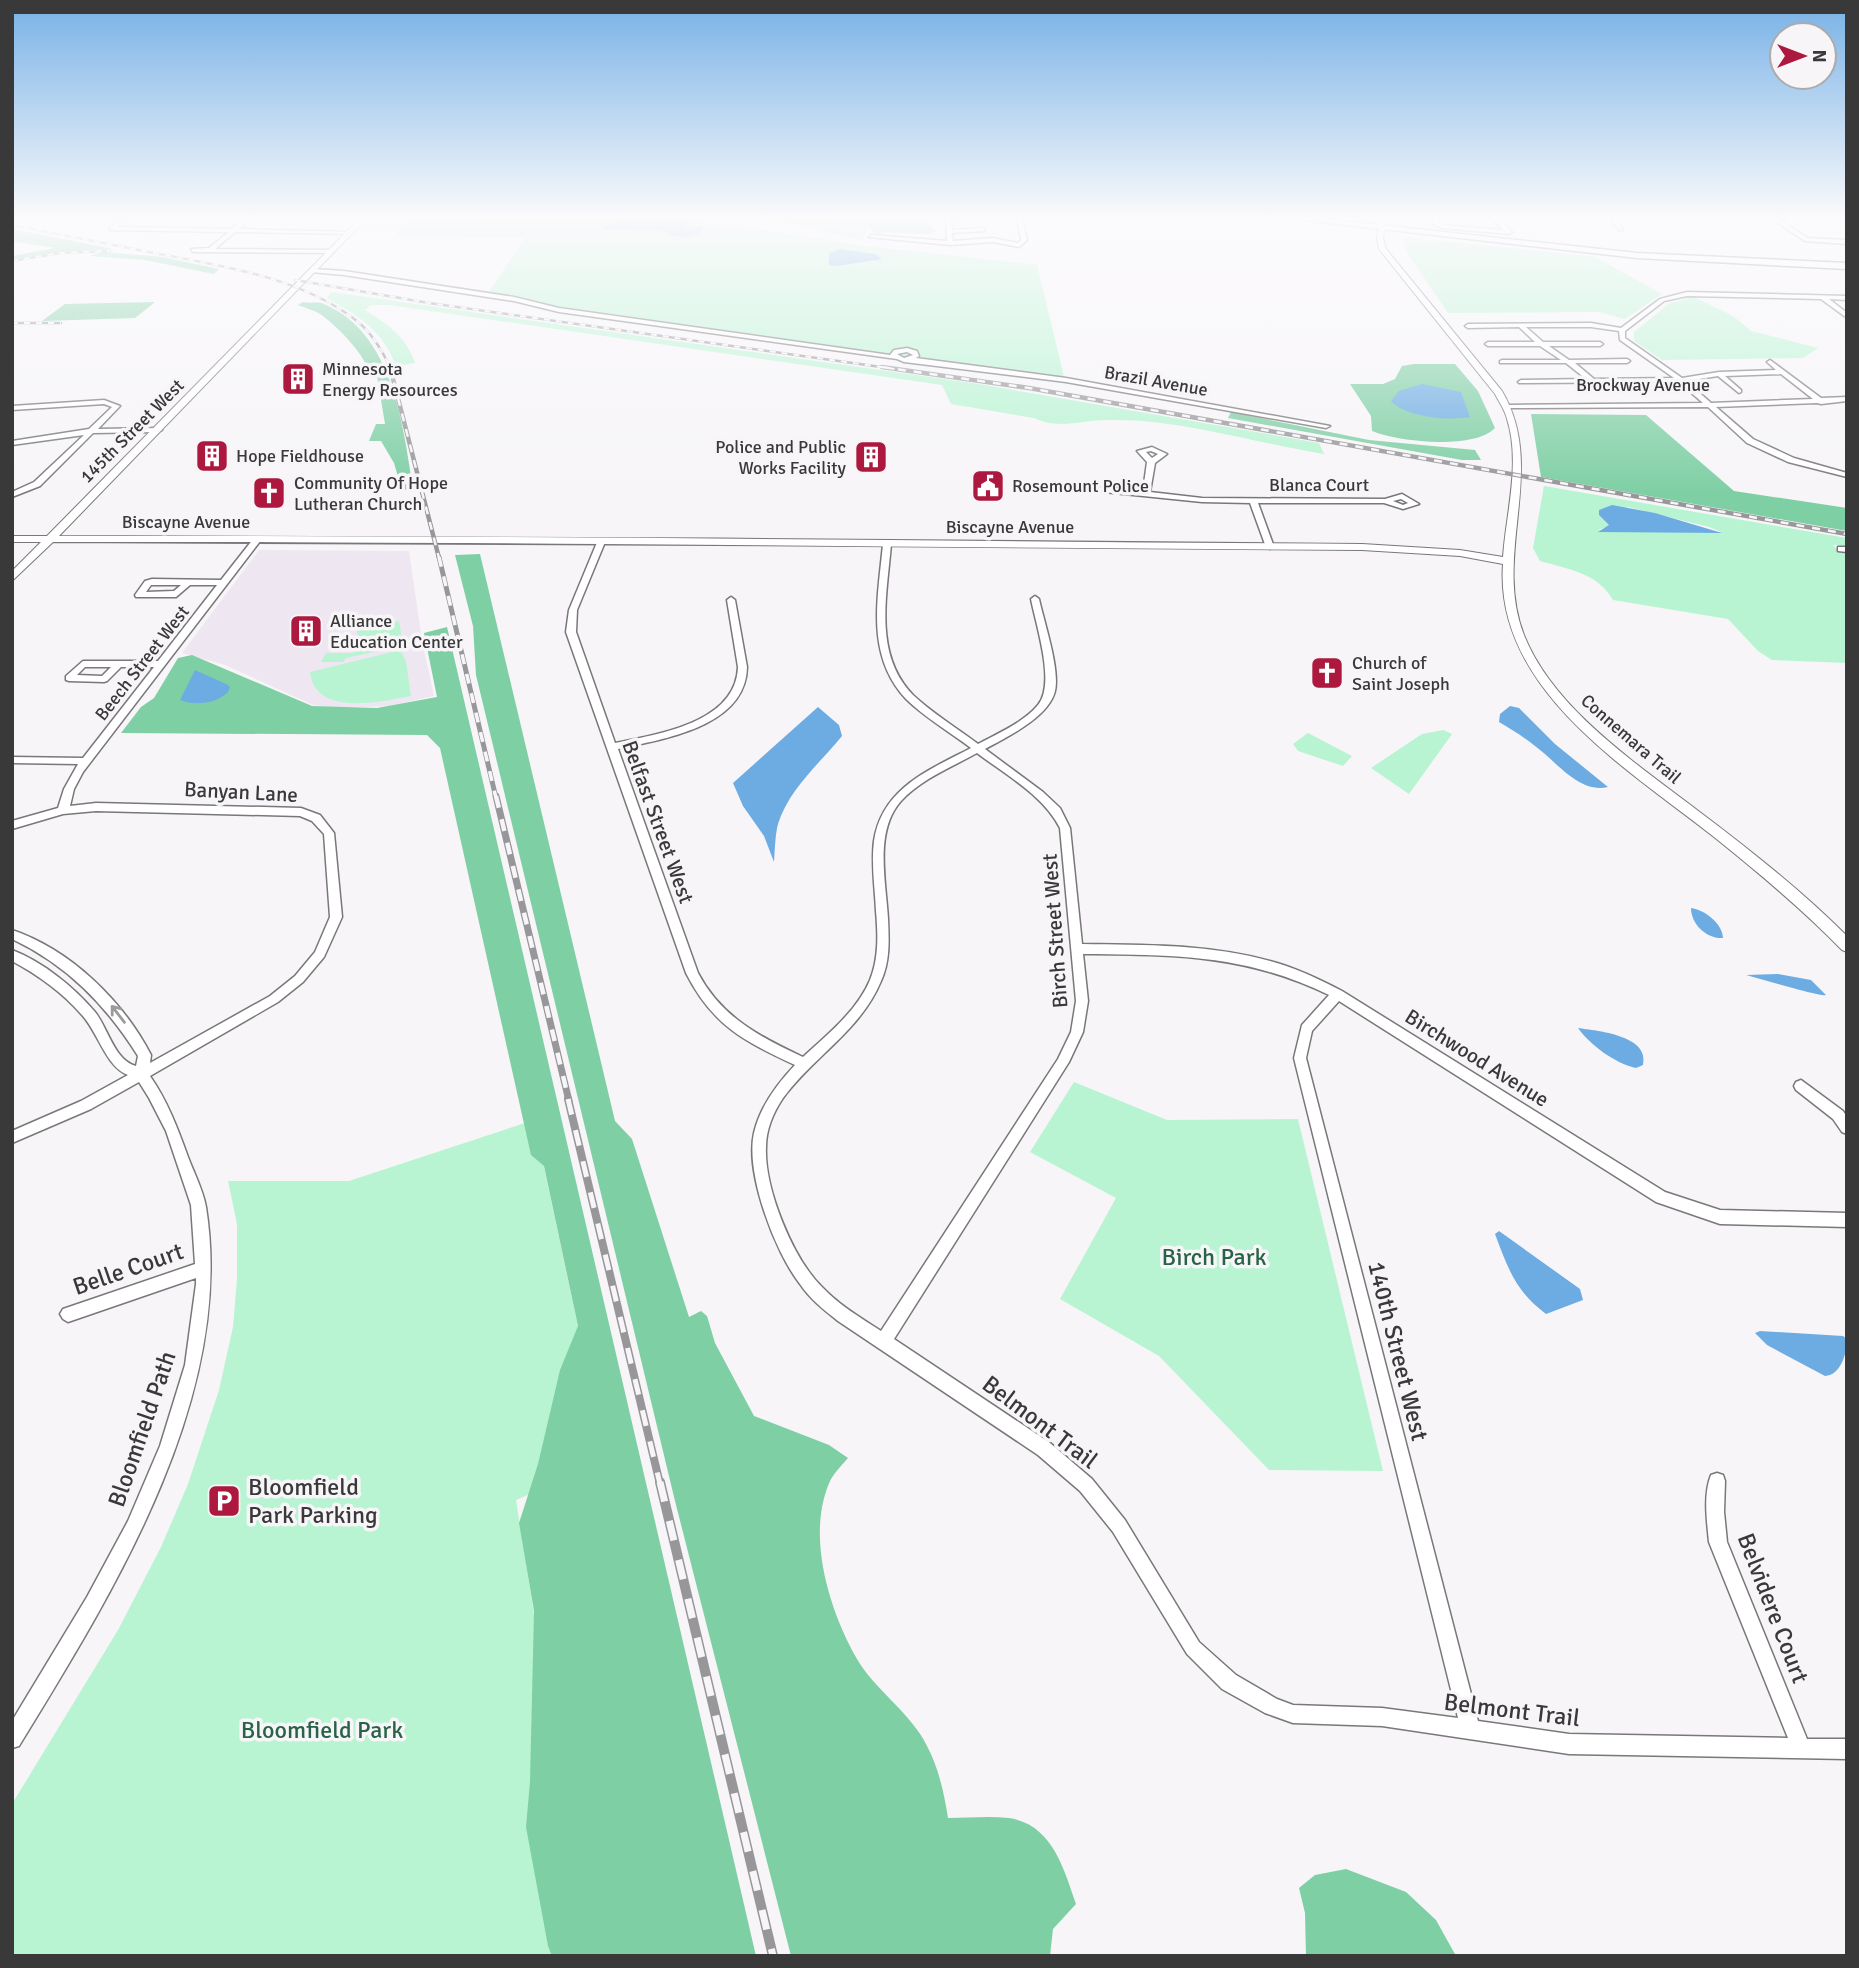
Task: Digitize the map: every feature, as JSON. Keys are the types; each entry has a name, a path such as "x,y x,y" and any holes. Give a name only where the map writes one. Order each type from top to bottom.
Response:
{"street":[{"name":"145th Street West","path":"12,578 275,310"},
{"name":"Brazil Avenue","path":"558,310 863,353 901,352 939,363"},
{"name":"Connemara Trail","path":"1433,310 1508,405 1517,432 1506,592 1512,622 1529,658 1559,698 1611,749 1774,878 1847,946"},
{"path":"1468,326 1599,326 1622,330 1649,310"},
{"path":"1521,326 1537,344 1572,361 1593,382"},
{"path":"1622,330 1622,339 1681,380 1744,436 1768,450 1802,464 1847,475"},
{"path":"1488,344 1600,344"},
{"name":"Brazil Avenue","path":"901,352 908,359 1066,380 1326,426"},
{"name":"Brazil Avenue","path":"908,359 917,355"},
{"path":"1502,362 1628,361"},
{"path":"1770,362 1821,402"},
{"path":"1521,382 1681,380 1719,374 1784,372"},
{"path":"1719,374 1739,391"},
{"name":"Brockway Avenue","path":"1508,405 1821,402 1847,399"},
{"path":"12,409 115,403 115,409 37,484 12,495"},
{"path":"12,443 93,431 158,430"},
{"path":"1146,494 1151,462"},
{"name":"Blanca Court","path":"1097,489 1189,499 1385,501"},
{"path":"1253,501 1270,547"},
{"name":"Biscayne Avenue","path":"12,539 1403,548 1461,553 1507,561"},
{"name":"Beech Street West","path":"64,810 69,789 85,761 257,540"},
{"name":"Belfast Street West","path":"601,542 573,610 570,625 692,973 703,996 737,1030 805,1064"},
{"name":"Birch Street West","path":"884,1341 1072,1046 1082,1009 1067,838 1060,819 1039,795 911,698 886,664 880,640 887,544"},
{"path":"187,583 224,583"},
{"path":"976,748 1033,716 1048,699 1050,685 1035,599"},
{"path":"611,747 688,728 709,718 729,701 741,677 731,600"},
{"path":"119,664 161,664"},
{"name":"Belmont Trail","path":"976,748 907,790 888,812 881,830 882,953 876,980 863,1002 805,1064 767,1113 759,1140 759,1172 783,1238 806,1281 839,1313 1044,1449 1086,1485 1119,1526 1178,1629 1193,1648 1229,1682 1272,1706 1293,1713 1382,1717 1569,1744 1847,1749"},
{"path":"12,761 85,761"},
{"name":"Banyan Lane","path":"12,824 64,810 111,807 292,810 316,818 329,833 336,917 331,934 315,961 299,979 262,1007 86,1105 12,1137"},
{"name":"Bloomfield Path","path":"12,934 55,956 106,999 145,1055 141,1074"},
{"name":"Birchwood Avenue","path":"1078,949 1196,951 1243,957 1291,971 1338,994 1661,1197 1698,1212 1741,1219 1847,1220"},
{"name":"Bloomfield Path","path":"12,955 51,979 71,996 98,1026 122,1066 141,1074 180,1145 192,1176 202,1226 203,1268 199,1324 187,1379 149,1493 104,1588 12,1739"},
{"name":"140th Street West","path":"1338,994 1306,1029 1300,1058 1471,1731"},
{"path":"1801,1086 1838,1115 1847,1128"},
{"name":"Belle Court","path":"68,1314 203,1268"},
{"name":"Belvidere Court","path":"1717,1481 1715,1512 1718,1542 1802,1749"}],"shaded area":[{"path":"259,550 409,551 422,641 434,696 389,706 334,708 313,705 225,665 182,653"}],"green space":[{"path":"57,310 145,310 135,318 42,321"},
{"path":"312,310 334,310 347,318 366,336 380,358 399,410 413,489 402,490 394,463 381,441 369,441 376,424 385,424 376,370 367,370 361,356 348,340 333,324"},
{"path":"347,310 365,310 388,326 401,338 415,363 396,366 385,343"},
{"path":"423,310 457,310 979,384 1319,443 1324,454 1161,423 1134,420 1070,424 1043,422 1034,418 951,404 942,385"},
{"path":"557,310 1048,310 1065,381"},
{"path":"1446,310 1639,310 1625,319 1599,312 1448,313"},
{"path":"1662,310 1720,310 1733,316 1751,331 1818,348 1803,358 1662,360 1634,341 1634,332"},
{"path":"1455,364 1478,391 1495,428 1485,435 1454,442 1417,441 1372,431 1371,416 1350,384 1383,384 1395,379 1402,366"},
{"path":"1231,412 1369,440 1475,450 1481,460 1462,460 1228,418"},
{"path":"1531,414 1646,415 1734,491 1847,508 1847,531 1541,477"},
{"path":"1544,486 1847,538 1847,546 1833,545 1839,552 1847,554 1847,663 1772,660 1758,651 1728,619 1613,600 1607,591 1591,578 1540,561 1533,548","holes":["1628,507 1721,532 1598,530 1610,526 1599,515"]},
{"path":"480,554 615,1121 632,1139 689,1317 701,1311 707,1316 715,1343 754,1416 829,1445 848,1458 831,1479 820,1523 824,1571 837,1618 864,1670 912,1723 927,1746 935,1763 948,1818 1001,1817 1024,1822 1036,1829 1054,1850 1076,1904 1053,1929 1050,1956 791,1956 675,1501 476,675 473,626 455,555"},
{"path":"399,621 403,646 346,658 343,662 321,662 326,653 351,653 379,646 359,648 357,630"},
{"path":"447,627 756,1956 552,1956 548,1946 526,1827 530,1782 534,1611 519,1523 538,1464 560,1370 578,1326 544,1166 531,1155 440,748 427,735 121,733 141,707 154,698 178,658 192,655 312,706 377,708 437,697 424,633"},
{"path":"401,652 406,661 411,696 367,703 336,701 324,696 315,686 310,672"},
{"path":"1443,730 1452,734 1409,794 1371,768 1422,734"},
{"path":"1308,733 1352,756 1343,766 1298,751 1293,744"},
{"name":"Birch Park","path":"1074,1082 1167,1120 1298,1119 1383,1471 1269,1470 1159,1356 1060,1299 1116,1198 1030,1152"},
{"name":"Bloomfield Park","path":"534,1120 607,1462 516,1500 588,1956 12,1956 12,1804 118,1630 161,1547 188,1484 219,1390 233,1327 237,1279 237,1224 228,1181 349,1181"},
{"path":"1346,1869 1406,1892 1436,1920 1456,1956 1306,1956 1305,1913 1299,1888 1315,1875"}],"water":[{"path":"1422,384 1461,392 1470,417 1450,418 1416,414 1391,401 1399,391"},
{"path":"1612,505 1655,513 1722,533 1598,532 1609,525 1599,515 1599,510"},
{"path":"195,670 226,684 230,687 228,692 205,703 180,700"},
{"path":"1510,706 1519,708 1555,744 1608,787 1587,786 1578,781 1531,743 1499,722 1500,714"},
{"path":"818,707 839,725 842,736 797,788 783,811 777,828 774,862 764,836 743,806 733,783"},
{"path":"1691,908 1712,918 1720,927 1723,938 1705,933 1694,920"},
{"path":"1778,974 1811,980 1826,995 1746,975"},
{"path":"1578,1028 1609,1033 1631,1041 1643,1055 1643,1065 1636,1068 1612,1058 1589,1041"},
{"path":"1499,1231 1580,1289 1583,1300 1546,1314 1535,1305 1520,1288 1509,1268 1495,1234"},
{"path":"1760,1331 1843,1336 1847,1339 1846,1351 1839,1368 1831,1375 1825,1376 1767,1345 1755,1333"}],"railway":[{"path":"341,310 368,331 390,367"},
{"path":"477,310 895,369"},
{"path":"12,323 61,323"},
{"path":"390,367 439,558"},
{"path":"882,367 1029,388 1847,534"},
{"path":"439,557 496,798"},
{"path":"496,796 569,1101"},
{"path":"568,1099 660,1484"},
{"path":"660,1482 773,1956"}],"place":[{"name":"Minnesota Energy Resources","path":"298,379"},
{"name":"Hope Fieldhouse","path":"212,456"},
{"name":"Police and Public Works Facility","path":"871,457"},
{"name":"Rosemount Police","path":"988,486"},
{"name":"Community Of Hope Lutheran Church","path":"269,493"},
{"name":"Alliance Education Center","path":"306,631"},
{"name":"Church of Saint Joseph","path":"1327,673"},
{"name":"Bloomfield Park Parking","path":"224,1501"}]}
